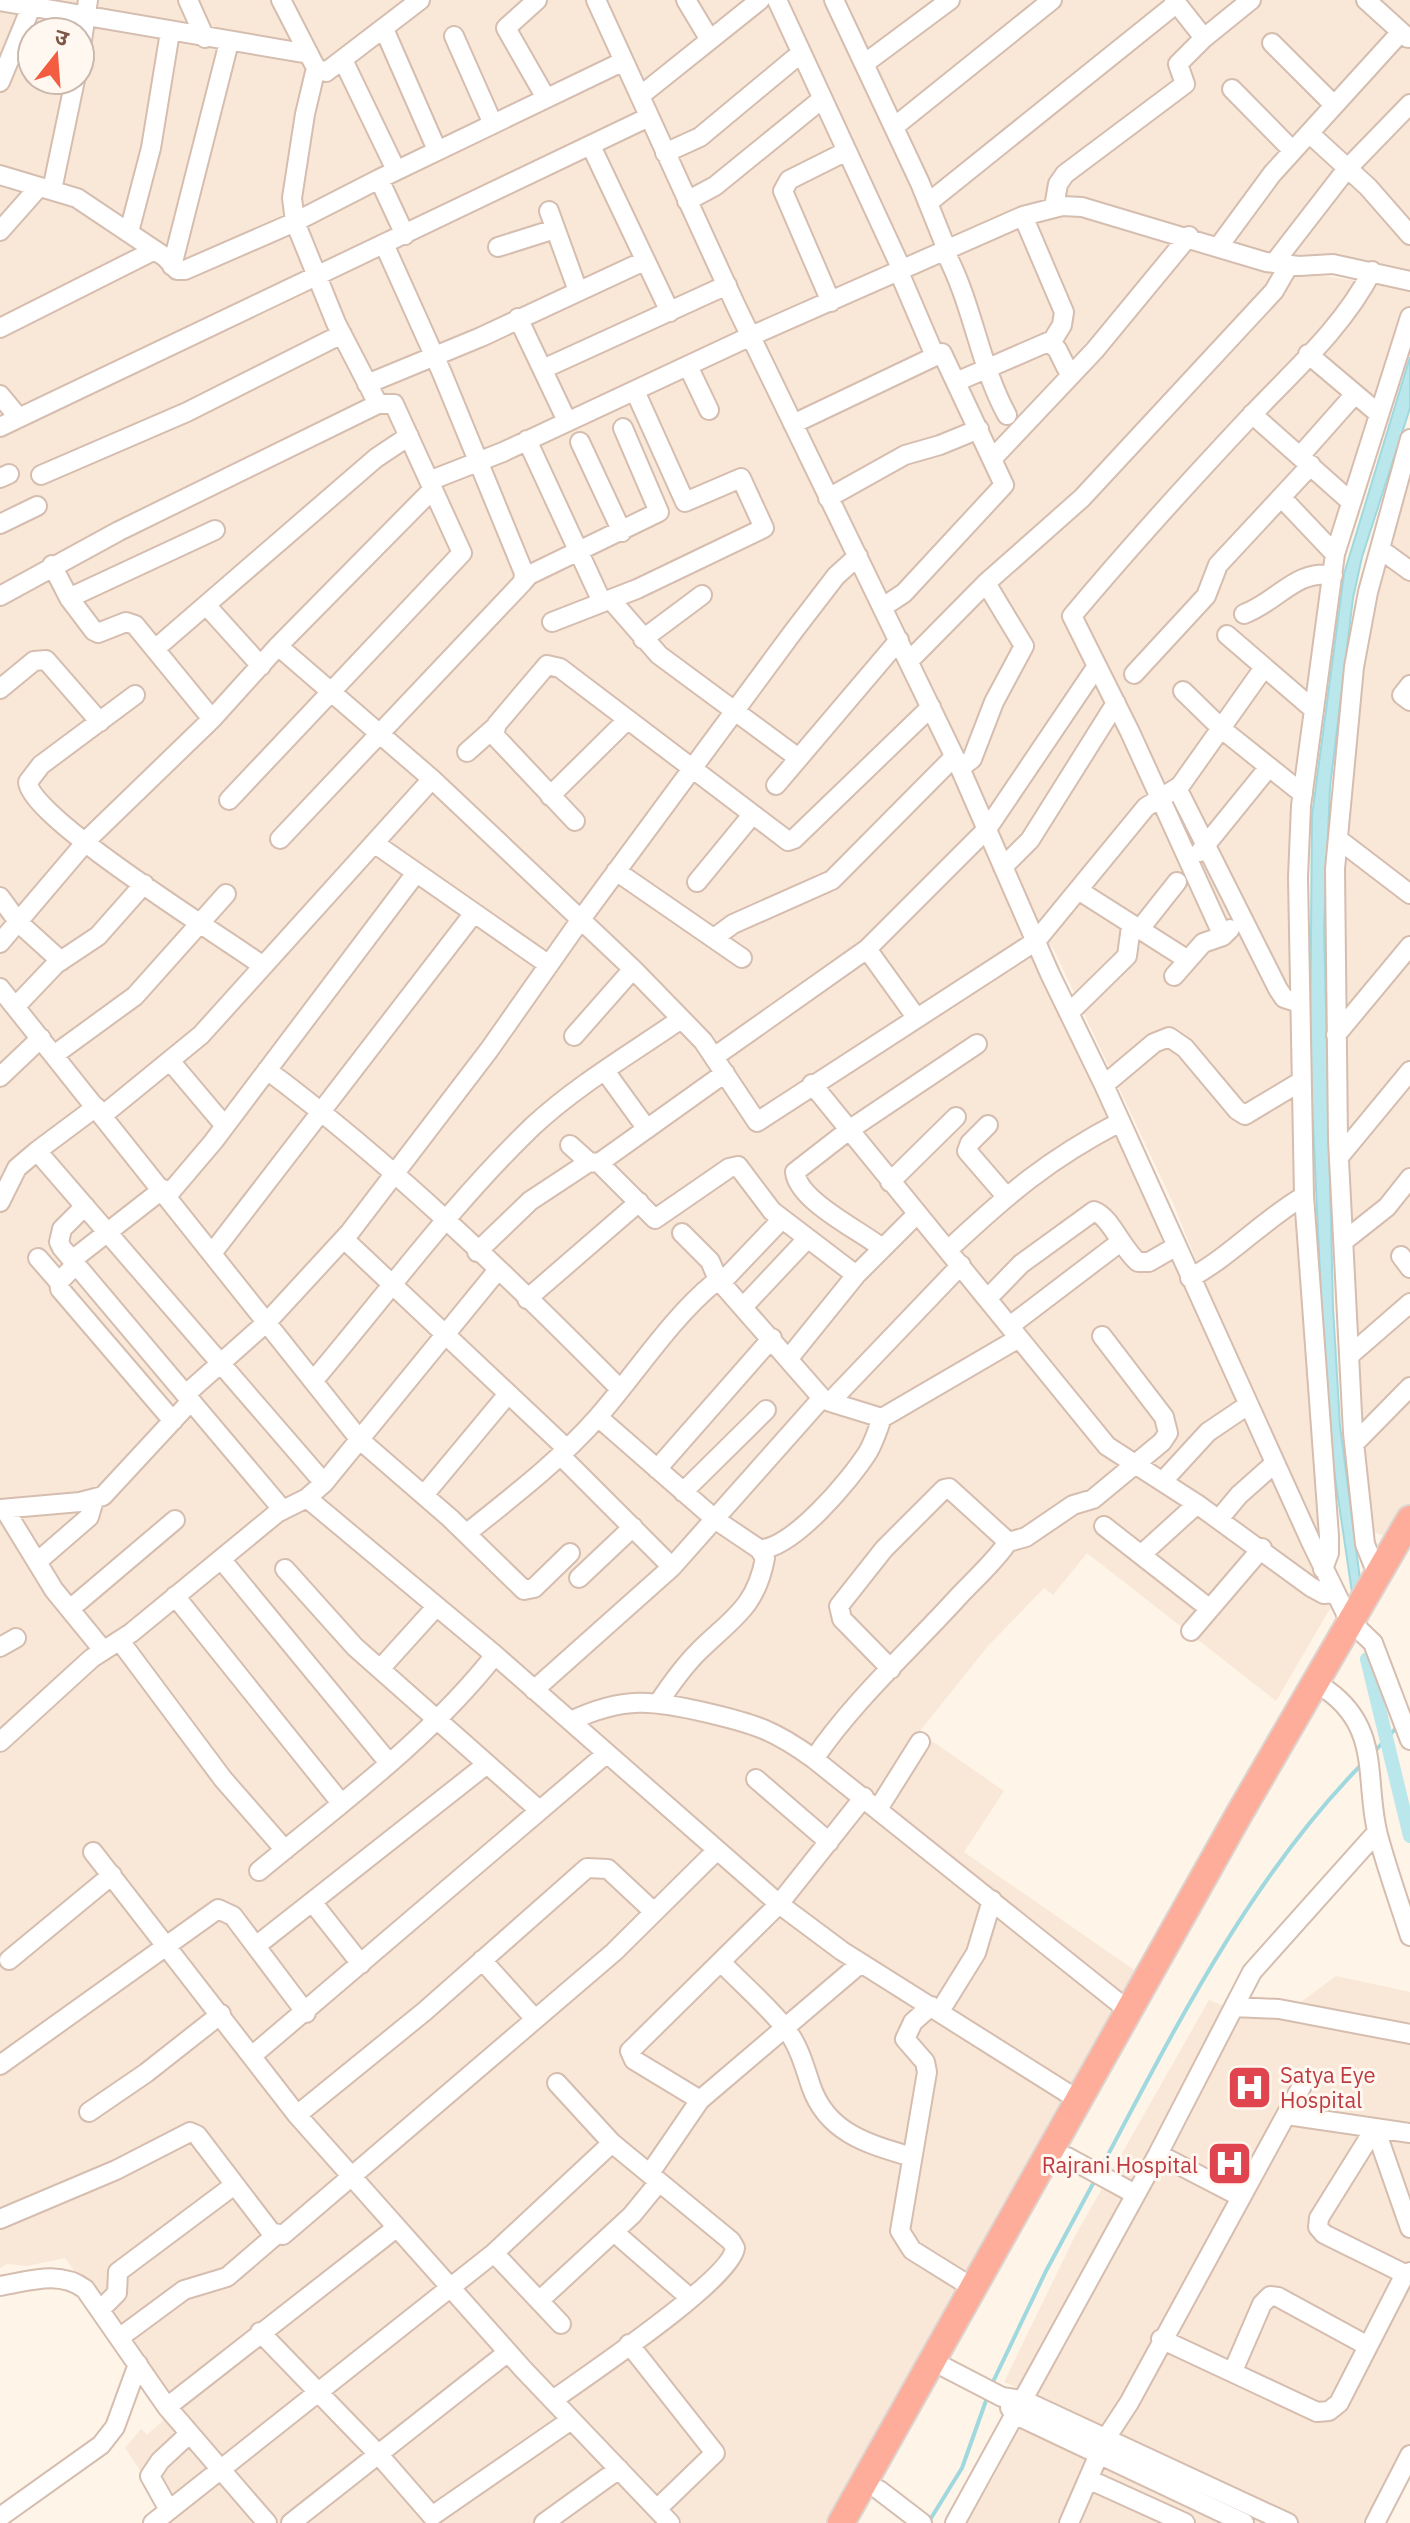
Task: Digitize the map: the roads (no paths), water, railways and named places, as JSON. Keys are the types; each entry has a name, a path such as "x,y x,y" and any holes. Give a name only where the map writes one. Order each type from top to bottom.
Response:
{"highway":[{"path":"841,2523 1410,1519"},
{"path":"860,2523 1085,2168 1327,1690 1364,1601 1410,1550"}],"street":[{"path":"188,0 205,38"},
{"path":"281,0 312,61 326,72 420,0"},
{"path":"537,0 506,28 546,98"},
{"path":"596,0 687,201 957,763 1323,1569 1364,1601"},
{"path":"686,0 710,40"},
{"path":"640,96 760,0"},
{"path":"777,0 901,271 935,356"},
{"path":"864,64 950,0"},
{"path":"894,127 1052,0"},
{"path":"1054,207 1058,184 1065,174 1185,84 1178,64 1204,38 1251,0"},
{"path":"1219,246 1333,104 1406,36 1366,0"},
{"path":"0,1 87,8 170,32 312,61"},
{"path":"838,2 928,203 1007,415"},
{"path":"928,203 1176,2 1204,38"},
{"path":"0,82 33,4"},
{"path":"384,29 437,150"},
{"path":"129,232 151,148 170,32"},
{"path":"454,36 493,124"},
{"path":"172,266 229,42"},
{"path":"1272,43 1333,104"},
{"path":"665,153 700,137 801,53"},
{"path":"343,60 387,174 405,235"},
{"path":"312,61 292,198 295,222 342,334 378,404"},
{"path":"0,175 77,198 155,250 177,270 185,270 295,222 387,174 624,61"},
{"path":"1232,89 1293,151"},
{"path":"0,231 45,188 71,96"},
{"path":"687,201 715,186 822,99"},
{"path":"909,661 986,583 1082,498 1274,291 1281,264 1346,170 1410,104"},
{"path":"0,427 649,117"},
{"path":"1309,133 1380,199 1410,235"},
{"path":"591,146 670,312"},
{"path":"831,302 783,191 789,180 847,151"},
{"path":"0,943 85,842 212,719 430,486 476,461 1023,216 1054,207 1082,207 1281,264 1333,264 1410,281"},
{"path":"549,211 578,291"},
{"path":"1023,216 1064,312 1064,321 1051,343"},
{"path":"498,247 555,229"},
{"path":"993,458 1031,422 1095,350 1189,236"},
{"path":"384,244 435,357 524,573 523,582"},
{"path":"0,328 155,250"},
{"path":"367,384 435,357 644,261"},
{"path":"1299,1003 1284,998 1190,863 1072,616 1130,547 1360,295 1372,271"},
{"path":"543,369 727,285"},
{"path":"1323,1569 1329,1553 1329,1536 1304,1196 1300,1082 1298,877 1303,794 1335,554 1410,317"},
{"path":"518,318 567,421"},
{"path":"41,475 187,412 342,334"},
{"path":"956,382 1043,342 1051,343 1057,349 1070,375"},
{"path":"793,424 942,353 1004,480 1001,490 904,593 883,607"},
{"path":"1308,354 1379,414"},
{"path":"688,366 709,410"},
{"path":"635,391 687,503"},
{"path":"1134,674 1206,596 1218,565 1281,497 1355,394"},
{"path":"0,395 19,418"},
{"path":"0,596 52,565 378,404 394,404 462,553 229,800"},
{"path":"1252,414 1351,502"},
{"path":"623,428 659,512"},
{"path":"828,498 905,455 979,429"},
{"path":"155,649 376,458 409,436"},
{"path":"1408,1730 1373,1643 1364,1601 1373,1564 1365,1544 1354,1444 1336,1035 1338,839 1354,667 1380,549 1405,476 1410,439"},
{"path":"527,440 579,553 606,601 643,639 734,713 797,757"},
{"path":"580,442 622,532"},
{"path":"280,839 529,575 659,512 687,503 741,478 764,528 606,601 552,622"},
{"path":"1281,497 1335,554"},
{"path":"0,524 37,506"},
{"path":"69,598 215,530"},
{"path":"1380,549 1410,571"},
{"path":"103,1650 70,1609 2,1509 94,1500 108,1492 173,1421 188,1398 268,1321 344,1239 836,576 858,556"},
{"path":"52,565 69,598 94,631 98,633 131,622 212,719"},
{"path":"1244,614 1271,600 1305,574 1333,575"},
{"path":"714,938 733,924 832,880 957,763 972,759 994,702 1024,646 986,583"},
{"path":"643,639 702,595"},
{"path":"206,605 261,666"},
{"path":"1227,635 1313,709"},
{"path":"776,785 899,640"},
{"path":"278,646 432,779 579,922 633,969 714,1057 757,1122 1036,941 1146,807 1177,788 1223,730 1263,669"},
{"path":"0,689 34,661 46,660 100,722"},
{"path":"467,752 494,728 544,668 553,664 784,839 794,839 931,707"},
{"path":"714,1057 867,949 987,829 1097,666"},
{"path":"1410,685 1402,695 1410,701"},
{"path":"1183,691 1223,730 1303,794"},
{"path":"135,695 41,765 28,782 33,797 85,842 263,966"},
{"path":"1003,867 1030,840 1116,703"},
{"path":"550,796 627,720"},
{"path":"494,728 497,740 575,821"},
{"path":"1190,863 1269,767"},
{"path":"0,1180 37,1151 171,1062 201,1035 432,779"},
{"path":"1177,788 1206,845 1232,927"},
{"path":"697,882 752,815"},
{"path":"1338,839 1410,894"},
{"path":"374,843 549,965"},
{"path":"616,871 742,958"},
{"path":"59,1282 74,1262 106,1232 165,1192 225,1126 416,873"},
{"path":"1069,1013 1127,956 1135,928 1177,882"},
{"path":"16,1006 61,961 98,936 144,884"},
{"path":"1078,890 1188,960"},
{"path":"54,1055 135,996 226,894"},
{"path":"0,897 19,923 61,961"},
{"path":"213,1252 474,913"},
{"path":"1174,976 1207,940 1232,927"},
{"path":"1336,1035 1410,946"},
{"path":"867,949 916,1017"},
{"path":"574,1036 633,969"},
{"path":"0,988 360,1440 467,1533 524,1590 534,1588 570,1553"},
{"path":"314,1380 445,1222 533,1126 681,1019"},
{"path":"1104,1085 1154,1043 1169,1037 1185,1048 1237,1110 1245,1115 1300,1082"},
{"path":"0,1077 41,1038"},
{"path":"882,1248 824,1208 795,1177 798,1170 849,1130 977,1044"},
{"path":"171,1062 225,1126"},
{"path":"267,1070 321,1111 394,1174 620,1389"},
{"path":"605,1071 647,1129"},
{"path":"1339,1157 1410,1071"},
{"path":"477,1252 530,1201 647,1129 725,1073"},
{"path":"812,1084 1107,1446 1262,1548 1311,1587 1324,1594 1364,1601"},
{"path":"890,1182 956,1117"},
{"path":"948,1250 1005,1195 1068,1149 1120,1122"},
{"path":"988,1125 967,1151 1005,1195"},
{"path":"570,1145 594,1162 652,1217 663,1217 735,1165 782,1219 856,1275"},
{"path":"37,1151 324,1483"},
{"path":"0,1202 17,1168"},
{"path":"1344,1241 1387,1207 1410,1178"},
{"path":"1190,1278 1217,1263 1276,1213 1304,1196"},
{"path":"527,1299 639,1202"},
{"path":"85,1206 60,1235 59,1242 282,1509"},
{"path":"988,1298 1021,1264 1094,1211 1106,1219 1119,1243 1142,1262 1175,1247"},
{"path":"789,1358 856,1275 917,1214"},
{"path":"467,1533 564,1453 709,1288 720,1284 782,1219"},
{"path":"682,1233 710,1261 720,1284 826,1400 882,1418"},
{"path":"344,1239 508,1394 672,1567"},
{"path":"743,1307 807,1239"},
{"path":"759,1549 775,1547 794,1537 867,1454 882,1418 1015,1332 1119,1243"},
{"path":"38,1258 59,1282 63,1293 173,1421"},
{"path":"534,1690 672,1567 826,1400 961,1265"},
{"path":"2,1738 103,1650 120,1641 282,1509 307,1498 324,1483 497,1271"},
{"path":"1349,1356 1410,1303"},
{"path":"814,1759 846,1714 1005,1543 1026,1537 1073,1505 1093,1499 1162,1442 1168,1426 1102,1336"},
{"path":"657,1469 772,1338"},
{"path":"1354,1444 1410,1387"},
{"path":"424,1495 508,1394"},
{"path":"1163,1481 1208,1432 1248,1405"},
{"path":"683,1492 766,1410"},
{"path":"598,1417 716,1520 759,1549 765,1558 747,1607 698,1652 659,1702"},
{"path":"1219,1519 1239,1495 1275,1463"},
{"path":"891,1669 839,1612 846,1593 884,1549 947,1488 956,1491 1005,1543"},
{"path":"307,1498 495,1655 779,1904 861,1963 1080,2101"},
{"path":"37,1562 89,1517 94,1500"},
{"path":"1142,1554 1197,1504"},
{"path":"70,1609 175,1520"},
{"path":"1104,1526 1210,1609"},
{"path":"579,1578 633,1527"},
{"path":"1191,1631 1262,1548"},
{"path":"221,1559 389,1763"},
{"path":"285,1569 331,1624 538,1809"},
{"path":"175,1596 341,1803"},
{"path":"380,1669 436,1607"},
{"path":"120,1641 223,1779 285,1850"},
{"path":"259,1871 389,1763 437,1719 495,1655"},
{"path":"1327,1690 1346,1706 1367,1746 1373,1775 1377,1832 1410,1936"},
{"path":"571,1721 610,1705 659,1702 767,1728 871,1803 1129,2011"},
{"path":"700,2100 634,2060 630,2051 779,1904 829,1842 871,1803 920,1742"},
{"path":"253,2055 306,2013 538,1809 606,1754"},
{"path":"256,1946 487,1764"},
{"path":"756,1779 829,1842"},
{"path":"955,2523 1158,2154 1252,1972 1377,1832"},
{"path":"119,2338 184,2290 227,2277 276,2235 283,2235 350,2174 614,1952 716,1851"},
{"path":"93,1852 297,2115 449,2288 665,2519 715,2453 629,2344"},
{"path":"297,2115 587,1868 608,1869 654,1912"},
{"path":"9,1960 112,1875"},
{"path":"973,2288 904,2242 899,2221 927,2072 925,2062 905,2039 913,2022 936,2008 976,1953 992,1900"},
{"path":"313,1903 361,1964"},
{"path":"0,2065 166,1943 223,1908 233,1916 306,2013"},
{"path":"482,1960 535,2019"},
{"path":"721,1962 786,2029 804,2058 825,2116 843,2131 868,2144 912,2157"},
{"path":"539,2301 614,2232 654,2178 700,2100 861,1963"},
{"path":"1234,2007 1293,2012 1410,2034"},
{"path":"89,2112 146,2073 221,2014"},
{"path":"1069,2523 1102,2447 1304,2082"},
{"path":"553,2400 690,2298 729,2264 735,2248 612,2143 557,2083"},
{"path":"1287,2115 1410,2133"},
{"path":"1375,2128 1410,2228"},
{"path":"1161,2339 1317,2412 1329,2411 1339,2403 1366,2345 1407,2273 1324,2234 1318,2227 1319,2218 1375,2128"},
{"path":"0,2219 116,2170 190,2132 197,2135 233,2186 276,2235"},
{"path":"153,2523 320,2394 494,2253 612,2143"},
{"path":"1158,2154 1239,2196"},
{"path":"1085,2168 1135,2194"},
{"path":"100,2310 117,2293 118,2272 233,2186"},
{"path":"167,2407 396,2228"},
{"path":"614,2232 690,2298"},
{"path":"494,2253 561,2324"},
{"path":"0,2286 64,2277 85,2289 167,2407 219,2471 267,2523"},
{"path":"1233,2371 1262,2304 1270,2296 1366,2345"},
{"path":"260,2332 379,2455 432,2521 571,2420"},
{"path":"291,2523 508,2352"},
{"path":"4,2507 101,2445 115,2427 138,2364"},
{"path":"957,2374 1244,2523"},
{"path":"169,2510 150,2476 160,2461 189,2434"},
{"path":"1102,2447 1288,2523"},
{"path":"1375,2523 1410,2455"},
{"path":"544,2523 619,2469"},
{"path":"1088,2479 1185,2523"},
{"path":"879,2490 917,2519"}],"water":[{"path":"1410,357 1410,408 1362,557 1353,598 1330,787 1324,928 1333,1308 1340,1426 1361,1587 1353,1599 1327,1423 1310,1060 1312,816 1344,574"}],"waterway":[{"path":"1367,1659 1410,1836"},
{"path":"1374,1752 1398,1726"},
{"path":"1101,2168 1217,1956 1284,1856 1362,1764"},
{"path":"991,2386 1046,2271 1095,2180"},
{"path":"928,2523 962,2468 988,2395"}],"place":[{"name":"Satya Eye Hospital","path":"1249,2087"},
{"name":"Rajrani Hospital","path":"1229,2164"}]}
